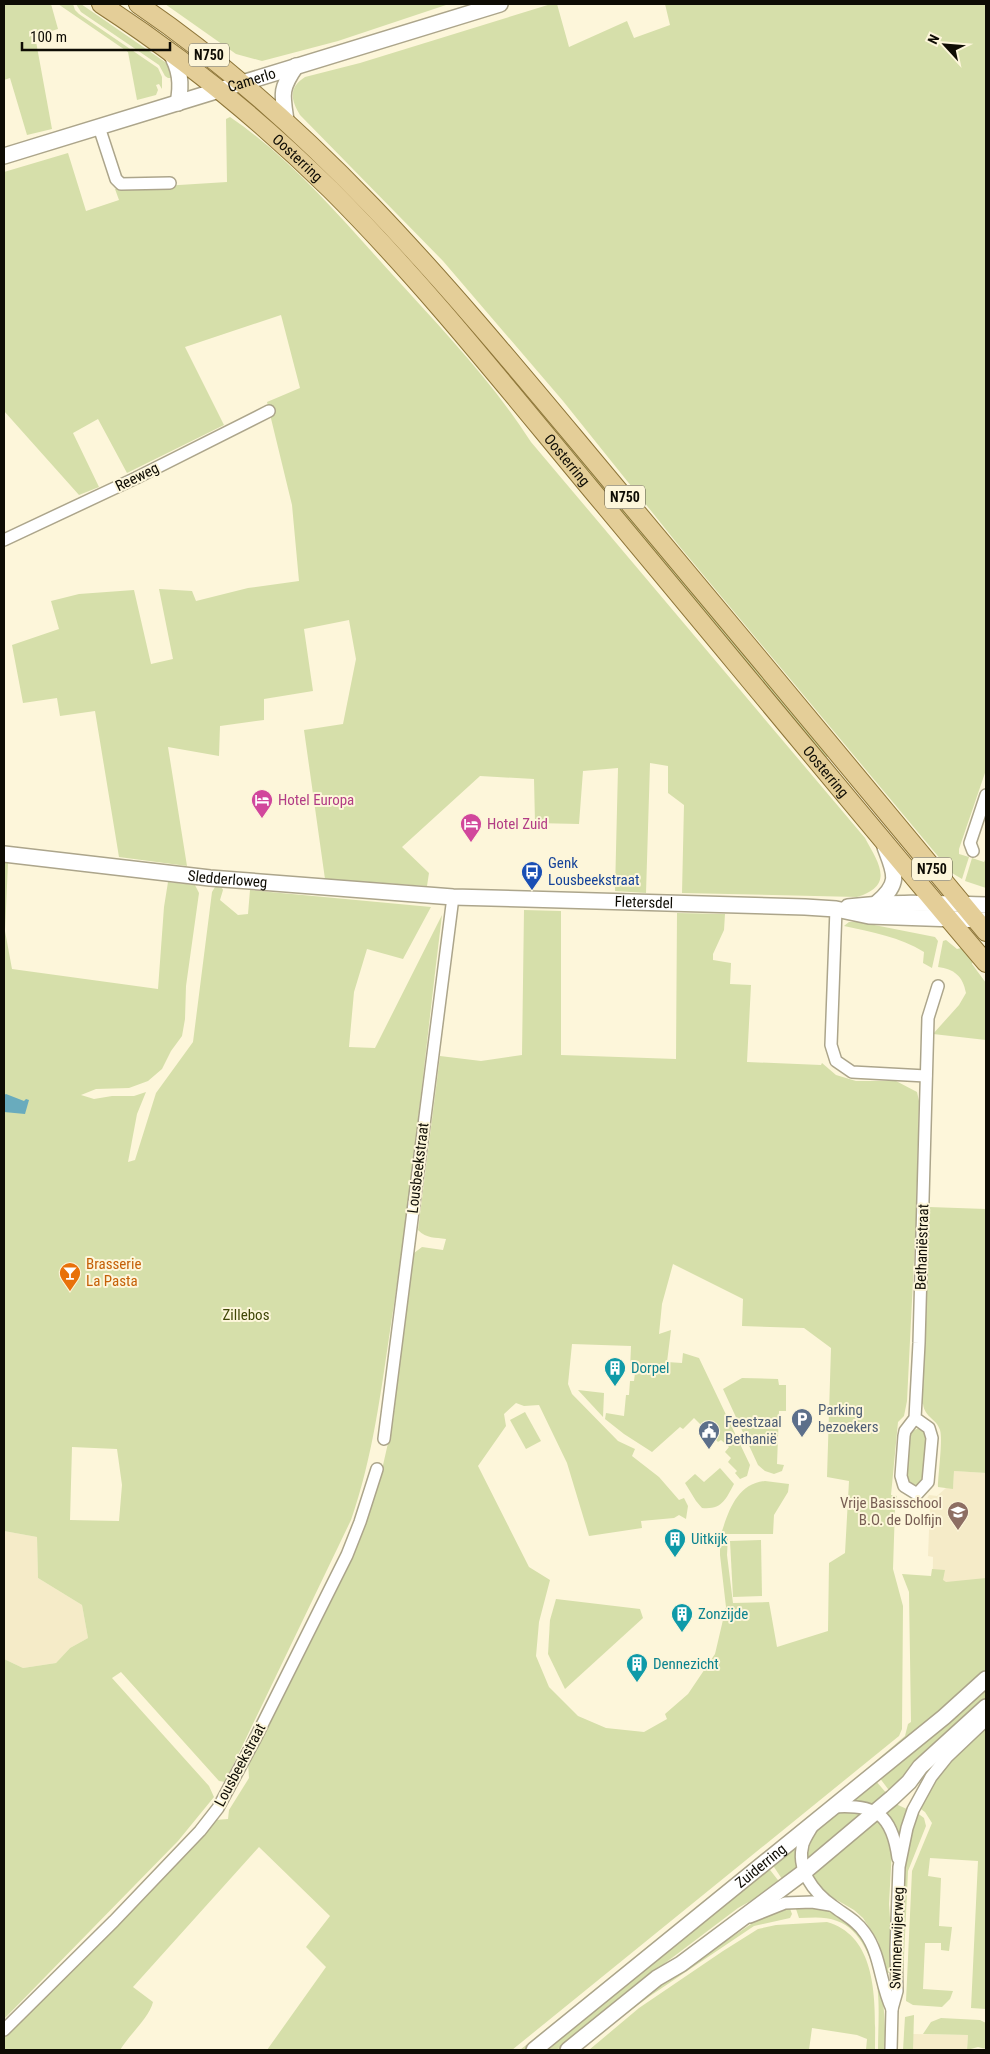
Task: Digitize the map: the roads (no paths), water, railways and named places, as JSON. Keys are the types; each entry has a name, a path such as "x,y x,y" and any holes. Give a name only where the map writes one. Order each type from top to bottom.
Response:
{"main road":[{"name":"Oosterring","path":"101,4 168,50 219,90 271,134 371,232 443,312 986,963"},
{"name":"Oosterring","path":"138,4 174,28 243,82 337,168 385,218 467,309 961,904 983,924"},
{"name":"Camerlo","path":"4,156 500,4"},
{"path":"168,50 178,66 180,93 178,103"},
{"path":"286,120 282,91 296,66"},
{"path":"877,903 885,896 895,880 895,873 881,836"},
{"name":"Sledderloweg","path":"4,854 210,878 453,897"},
{"name":"Fletersdel","path":"453,897 836,909 877,903 986,905"},
{"name":"Fletersdel","path":"836,909 869,916 950,919 983,924"},
{"name":"Zuiderring","path":"534,2050 944,1717 986,1679"},
{"name":"Zuiderring","path":"568,2050 657,1978 680,1964 804,1872 876,1812 909,1782 920,1767 945,1743 986,1707"}],"street":[{"path":"100,127 116,179 121,184 170,182"},
{"name":"Reeweg","path":"4,540 111,490 269,411"},
{"path":"973,851 970,843 986,795"},
{"name":"Lousbeekstraat","path":"384,1439 453,897"},
{"path":"836,909 831,1044 836,1061 852,1072 926,1076"},
{"name":"Bethaniëstraat","path":"915,1418 928,1428 932,1438 930,1477 916,1499 904,1486 901,1476 905,1431 915,1418 919,1343 928,1018 938,986"},
{"name":"Lousbeekstraat","path":"4,2030 114,1921 200,1831 218,1808 250,1749 347,1555 377,1469"},
{"name":"Swinnenwijerweg","path":"891,2050 892,2009 897,1991 896,1950 899,1867 907,1828 923,1790 947,1757 986,1720"},
{"path":"833,1807 856,1806 876,1812"},
{"name":"Swinnenwijerweg","path":"876,1812 884,1820 895,1838 899,1867"},
{"path":"804,1872 802,1859 803,1843 814,1823"},
{"name":"Swinnenwijerweg","path":"804,1872 815,1890 833,1906 856,1922 865,1933 874,1948 886,1995 892,2009"},
{"name":"Swinnenwijerweg","path":"743,1918 755,1916 785,1903 812,1902 833,1906"}],"water":[{"path":"6,1094 24,1101 26,1099 29,1100 25,1114 4,1112 4,1095"}],"place":[{"name":"Hotel Europa","path":"262,819"},
{"name":"Hotel Zuid","path":"471,843"},
{"name":"Genk Lousbeekstraat","path":"532,891"},
{"name":"Brasserie La Pasta","path":"70,1292"},
{"name":"Dorpel","path":"615,1387"},
{"name":"Parking bezoekers","path":"802,1438"},
{"name":"Feestzaal Bethanië","path":"709,1450"},
{"name":"Vrije Basisschool B.O. de Dolfijn","path":"958,1531"},
{"name":"Uitkijk","path":"675,1558"},
{"name":"Zonzijde","path":"682,1633"},
{"name":"Dennezicht","path":"637,1683"}],"park label":[{"name":"Zillebos","path":"246,1315"}]}
